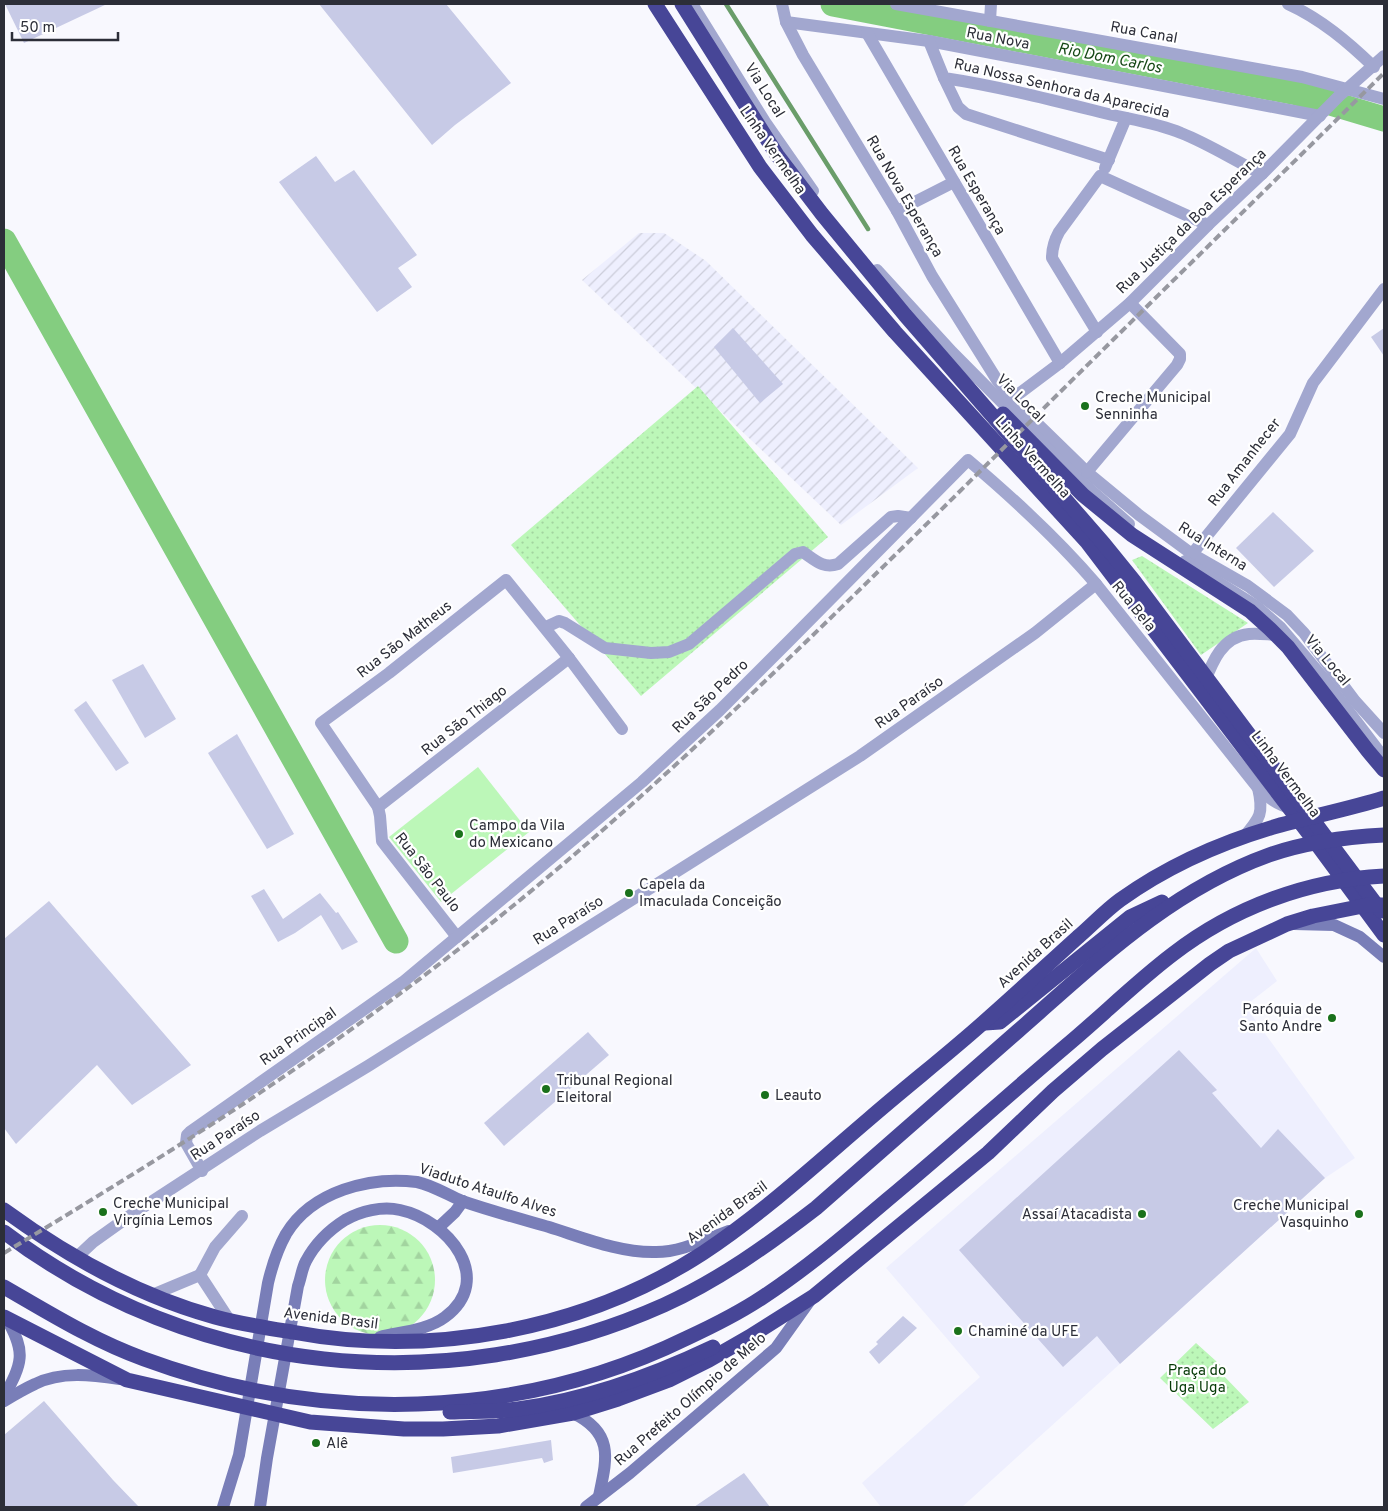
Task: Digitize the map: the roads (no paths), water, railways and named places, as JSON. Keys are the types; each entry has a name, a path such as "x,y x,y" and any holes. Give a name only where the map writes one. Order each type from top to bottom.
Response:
{"highway":[{"name":"Linha Vermelha","path":"656,4 760,166 812,235 900,337 1087,542 1384,935"},
{"name":"Linha Vermelha","path":"682,4 777,155 822,214 905,315 1116,559 1384,915"},
{"path":"905,315 1084,495 1132,536 1250,611 1270,629 1288,647 1384,770"},
{"name":"Avenida Brasil","path":"4,1210 43,1238 130,1286 215,1318 230,1321 314,1336 361,1342 426,1342 472,1337 566,1316 606,1303 659,1278 700,1254 738,1228 794,1184 983,1023 1118,901 1168,870 1196,856 1272,828 1381,798"},
{"path":"983,1023 1000,1022 1130,917 1271,855 1302,846 1338,839 1384,835"},
{"path":"334,1402 388,1406 429,1405 526,1393 604,1372 664,1349 728,1318 762,1298 823,1254 923,1170 1133,987 1175,952 1204,932 1231,917 1290,892 1314,885 1348,879 1384,876"},
{"path":"4,1232 71,1278 151,1317 232,1343 279,1353 322,1360 369,1363 427,1363 487,1357 579,1337 664,1305 744,1261 777,1238 816,1208 1148,920 1171,904 1218,877"},
{"path":"5,1317 127,1380 310,1422 443,1429 498,1426 573,1413 669,1380 749,1337 814,1296 988,1153 1053,1092 1148,1012 1229,951 1287,924 1340,910 1368,905 1384,905"},
{"path":"4,1287 95,1339 144,1359 194,1376 297,1398 438,1412 517,1409 560,1402 600,1392 648,1375 705,1351 795,1307"}],"main road":[{"path":"1287,924 1334,925 1360,936 1384,957"},
{"name":"Viaduto Ataulfo Alves","path":"223,1507 239,1455 268,1283 274,1258 287,1232 302,1215 326,1197 346,1188 368,1182 396,1180 419,1183 463,1201 611,1246 657,1252 679,1249 738,1228"},
{"path":"438,1227 455,1212 463,1201"},
{"path":"260,1507 298,1286 306,1262 318,1242 336,1226 354,1216 376,1209 400,1210 420,1217 438,1227 453,1241 461,1253 465,1266 466,1281 462,1297 455,1308 443,1319 429,1325 361,1342"},
{"name":"Rua Prefeito Olímpio de Melo","path":"586,1507 630,1473 776,1348 814,1296"},
{"path":"4,1397 18,1370 20,1346 17,1336 5,1317"},
{"path":"4,1401 49,1378 89,1375 127,1380"},
{"name":"Rua Prefeito Olímpio de Melo","path":"573,1413 595,1427 605,1449 605,1464 599,1496"}],"street":[{"name":"Via Local","path":"692,4 765,122 814,193 883,278 952,352 1076,478 1136,530 1256,606 1287,635 1325,680 1384,758"},
{"name":"Rua Canal","path":"896,4 1293,76 1343,92 1384,99"},
{"path":"990,21 991,4"},
{"path":"1288,4 1322,24 1348,43 1374,66"},
{"name":"Rua Nova","path":"784,12 867,33 929,41 1323,112"},
{"name":"Rua Nova Esperança","path":"784,12 803,55 897,211 932,276 996,380 1012,399"},
{"name":"Rua Esperança","path":"867,33 1060,363"},
{"name":"Rua Nossa Senhora da Aparecida","path":"929,41 944,78 989,85 1153,123 1181,133 1262,174"},
{"name":"Rua Justiça da Boa Esperança","path":"1012,399 1060,363 1130,303 1343,92 1384,56"},
{"path":"944,78 958,107 966,114 1109,160"},
{"path":"1097,332 1052,258 1054,241 1100,176 1109,160 1126,118"},
{"path":"1100,176 1208,224"},
{"path":"897,211 954,182"},
{"name":"Rua Amanhecer","path":"1192,554 1290,434 1313,383 1384,289"},
{"path":"1087,472 1180,359 1180,354 1130,303"},
{"name":"Rua Interna","path":"1012,399 1087,472 1138,515 1192,554 1248,586 1287,615 1304,633 1355,701 1384,733"},
{"name":"Rua São Pedro","path":"457,936 656,769 740,690 968,460"},
{"name":"Rua Bela","path":"968,460 1022,505 1068,552 1096,584 1258,788 1272,800 1283,806 1318,816"},
{"path":"622,729 546,628 559,621 605,648 651,653 669,652 689,644 795,554 803,552 823,566 838,564 891,517 912,518"},
{"name":"Rua São Matheus","path":"321,723 389,673 506,580 546,628"},
{"name":"Rua Paraíso","path":"77,1257 93,1242 121,1222 260,1131 368,1066 860,756 1035,633 1096,584"},
{"path":"1195,707 1215,657 1229,641 1248,634 1297,637 1304,633"},
{"name":"Rua São Thiago","path":"378,807 569,658"},
{"name":"Rua São Paulo","path":"321,723 378,807 382,841 457,936"},
{"path":"1243,838 1258,820 1261,810 1258,788"},
{"name":"Rua Principal","path":"202,1170 186,1143 187,1135 190,1132 403,982 457,936"},
{"path":"152,1295 200,1276 215,1247 242,1216"},
{"path":"200,1276 230,1321"}],"waterway":[{"path":"726,4 868,229"},
{"name":"Rio Dom Carlos","path":"833,4 1297,93 1384,119"},
{"path":"4,241 396,941"}],"railway":[{"path":"4,1253 208,1127 322,1050 460,948 587,843 649,789 770,677 1384,73"}],"place":[{"name":"Creche Municipal Senninha","path":"1085,406"},
{"name":"Campo da Vila do Mexicano","path":"459,834"},
{"name":"Capela da Imaculada Conceição","path":"629,893"},
{"name":"Paróquia de Santo Andre","path":"1332,1018"},
{"name":"Tribunal Regional Eleitoral","path":"546,1089"},
{"name":"Leauto","path":"765,1095"},
{"name":"Creche Municipal Virgínia Lemos","path":"103,1212"},
{"name":"Assaí Atacadista","path":"1142,1214"},
{"name":"Creche Municipal Vasquinho","path":"1359,1214"},
{"name":"Chaminé da UFE","path":"958,1331"},
{"name":"Alê","path":"316,1443"}],"park label":[{"name":"Praça do Uga Uga","path":"1197,1378"}]}
